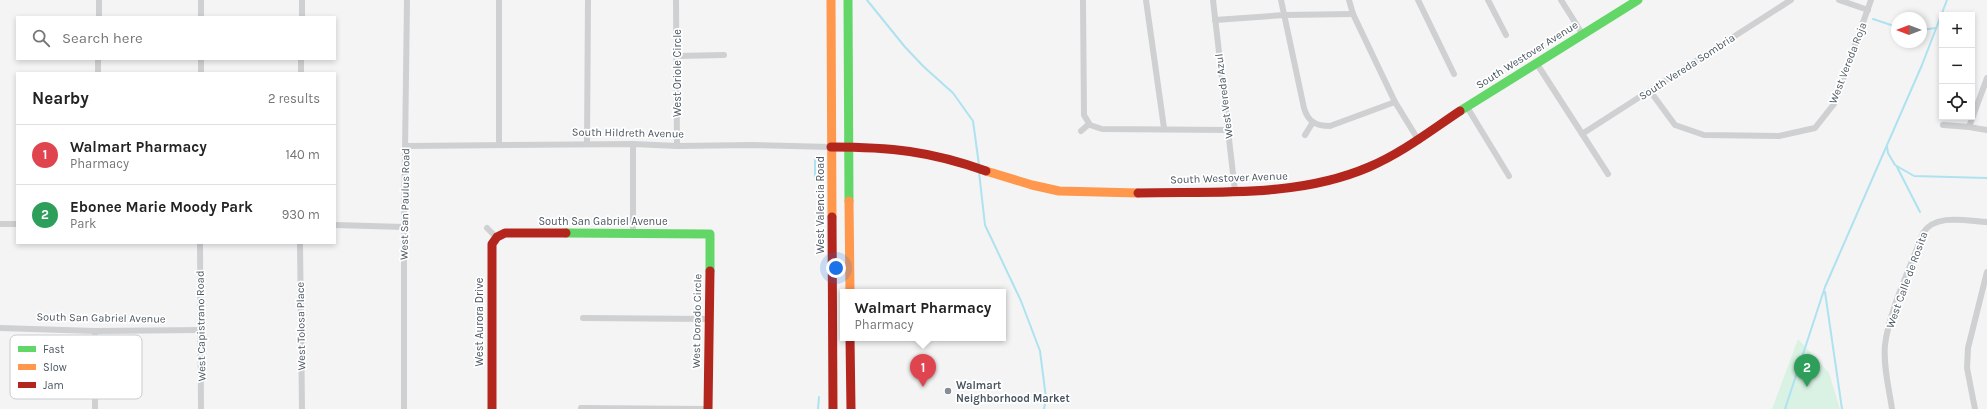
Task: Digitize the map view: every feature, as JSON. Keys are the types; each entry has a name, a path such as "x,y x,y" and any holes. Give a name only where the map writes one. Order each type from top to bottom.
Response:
{"street":[{"path":"99,0 99,16"},
{"path":"201,0 201,16"},
{"path":"302,0 302,16"},
{"name":"West San Paulus Road","path":"404,409 404,227 407,0"},
{"path":"499,0 499,145"},
{"path":"587,144 588,0"},
{"name":"West Oriole Circle","path":"676,0 677,146"},
{"name":"West Valencia Road","path":"831,0 833,409"},
{"path":"1083,0 1084,114 1089,124 1102,129 1164,128 1228,130"},
{"path":"1146,0 1164,128"},
{"name":"West Vereda Azul","path":"1212,0 1235,191"},
{"path":"1281,0 1304,108 1306,115 1313,122 1321,126 1330,126 1395,102"},
{"path":"1349,0 1395,102 1419,141"},
{"path":"1418,0 1429,26 1454,74"},
{"path":"1488,0 1506,35"},
{"path":"1561,0 1582,35"},
{"name":"South Westover Avenue","path":"849,147 888,147 914,150 960,162 1007,179 1034,186 1072,192 1277,190 1316,183 1343,176 1377,164 1419,141 1467,107 1638,0"},
{"name":"South Vereda Sombria","path":"1582,134 1791,0"},
{"path":"1839,0 1868,10"},
{"name":"West Vereda Roja","path":"1650,91 1675,125 1704,135 1779,136 1815,128 1834,104 1871,0"},
{"path":"849,4 850,289"},
{"path":"1215,20 1285,15 1354,14"},
{"path":"677,56 724,55"},
{"path":"98,60 98,72"},
{"path":"201,60 201,72"},
{"path":"301,72 302,60"},
{"path":"1537,64 1608,174"},
{"path":"1969,127 1987,78"},
{"path":"1467,107 1508,176"},
{"path":"1305,134 1313,122"},
{"path":"1081,131 1089,124"},
{"path":"1943,125 1987,130"},
{"path":"633,144 633,232"},
{"name":"South Hildreth Avenue","path":"406,146 633,144 677,146 752,145 849,147"},
{"path":"1926,218 1930,224 1941,220 1987,222"},
{"path":"0,224 16,224"},
{"name":"West Calle de Rosita","path":"1892,409 1885,368 1887,333 1891,318 1923,233 1930,224"},
{"path":"336,225 404,227"},
{"path":"487,228 496,237"},
{"name":"South San Gabriel Avenue","path":"496,237 502,233 633,232 710,234"},
{"name":"West Dorado Circle","path":"708,409 710,234"},
{"name":"West Aurora Drive","path":"492,409 491,247 496,237"},
{"name":"West Capistrano Road","path":"200,244 202,330 201,409"},
{"name":"West Tolosa Place","path":"300,244 302,409"},
{"path":"1975,409 1967,368 1968,348 1987,272"},
{"path":"583,318 708,320"},
{"name":"South San Gabriel Avenue","path":"0,328 95,331 202,330"},
{"path":"850,341 851,409"},
{"path":"833,377 851,379"},
{"path":"581,408 708,409"}],"green space":[{"path":"1798,339 1829,373 1840,409 1772,409"}],"waterway":[{"path":"867,0 905,47 924,67 953,93 973,121 979,165"},
{"path":"1785,409 1825,287 1922,65 1947,0"},
{"path":"1873,19 1891,25"},
{"path":"1927,29 1936,28"},
{"path":"1887,147 1888,153 1895,165 1914,176 1987,178"},
{"path":"815,181 815,159 817,156"},
{"path":"1897,167 1920,212"},
{"path":"979,172 985,225 1021,301 1040,351 1046,398 1044,409"},
{"path":"1825,292 1842,409"},
{"path":"818,409 819,397"}],"traffic: fast":[{"path":"848,0 849,201"},
{"path":"1460,111 1638,0"},
{"path":"566,233 710,234 710,271"}],"traffic: slow":[{"path":"831,0 832,217"},
{"path":"986,171 1032,185 1059,191 1138,193"},
{"path":"849,201 850,289"}],"traffic: jam":[{"path":"1138,193 1255,191 1313,184 1342,177 1369,167 1393,155 1460,111"},
{"path":"831,147 891,149 946,159 986,171"},
{"path":"832,217 833,409"},
{"path":"492,409 492,244 497,237 505,233 566,233"},
{"path":"708,409 710,271"},
{"path":"850,341 851,409"}],"place":[{"name":"Walmart Pharmacy","path":"923,387"},
{"name":"Ebonee Marie Moody Park","path":"1807,387"},
{"name":"Walmart Neighborhood Market","path":"948,391"}]}
